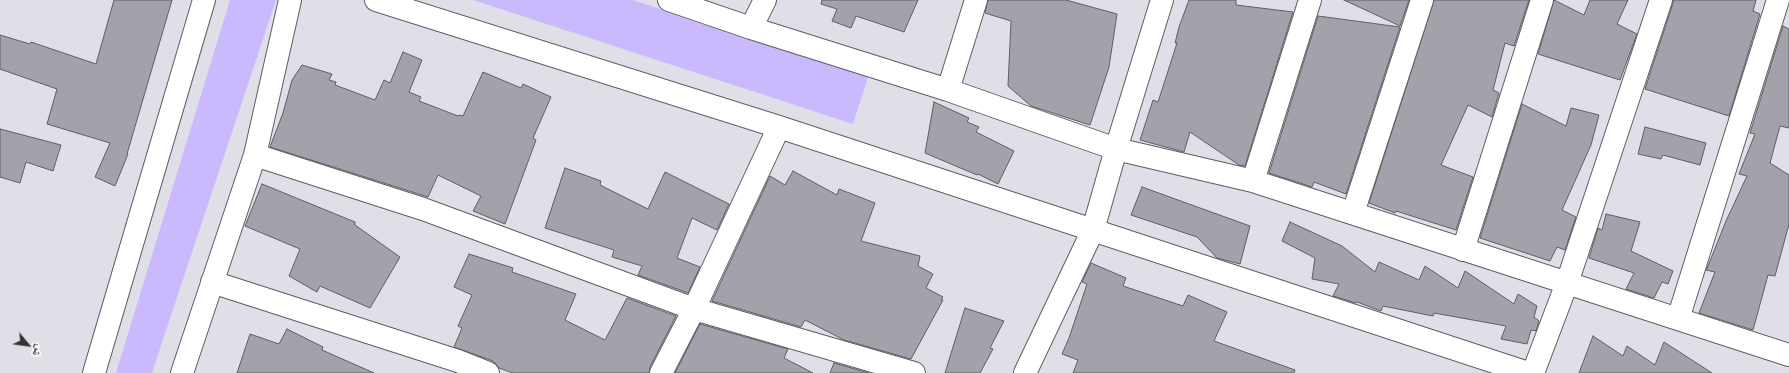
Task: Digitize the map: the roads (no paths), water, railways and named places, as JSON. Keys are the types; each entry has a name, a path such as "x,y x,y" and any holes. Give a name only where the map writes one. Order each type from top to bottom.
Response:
{"street":[{"path":"94,373 204,0"},
{"path":"182,373 255,155 290,0"},
{"path":"376,0 779,127 1528,373"},
{"path":"669,0 751,28 948,90 1116,149 1252,181 1678,319 1787,348"},
{"path":"751,28 764,0"},
{"path":"948,90 976,0"},
{"path":"1025,373 1093,230 1116,149 1162,0"},
{"path":"1252,181 1310,0"},
{"path":"1352,213 1422,0"},
{"path":"1463,250 1542,0"},
{"path":"1533,373 1567,283 1661,0"},
{"path":"1678,319 1778,0"},
{"path":"661,373 694,309 779,127"},
{"path":"255,155 423,209 694,309 914,373"},
{"path":"212,282 458,361 488,373"}]}
